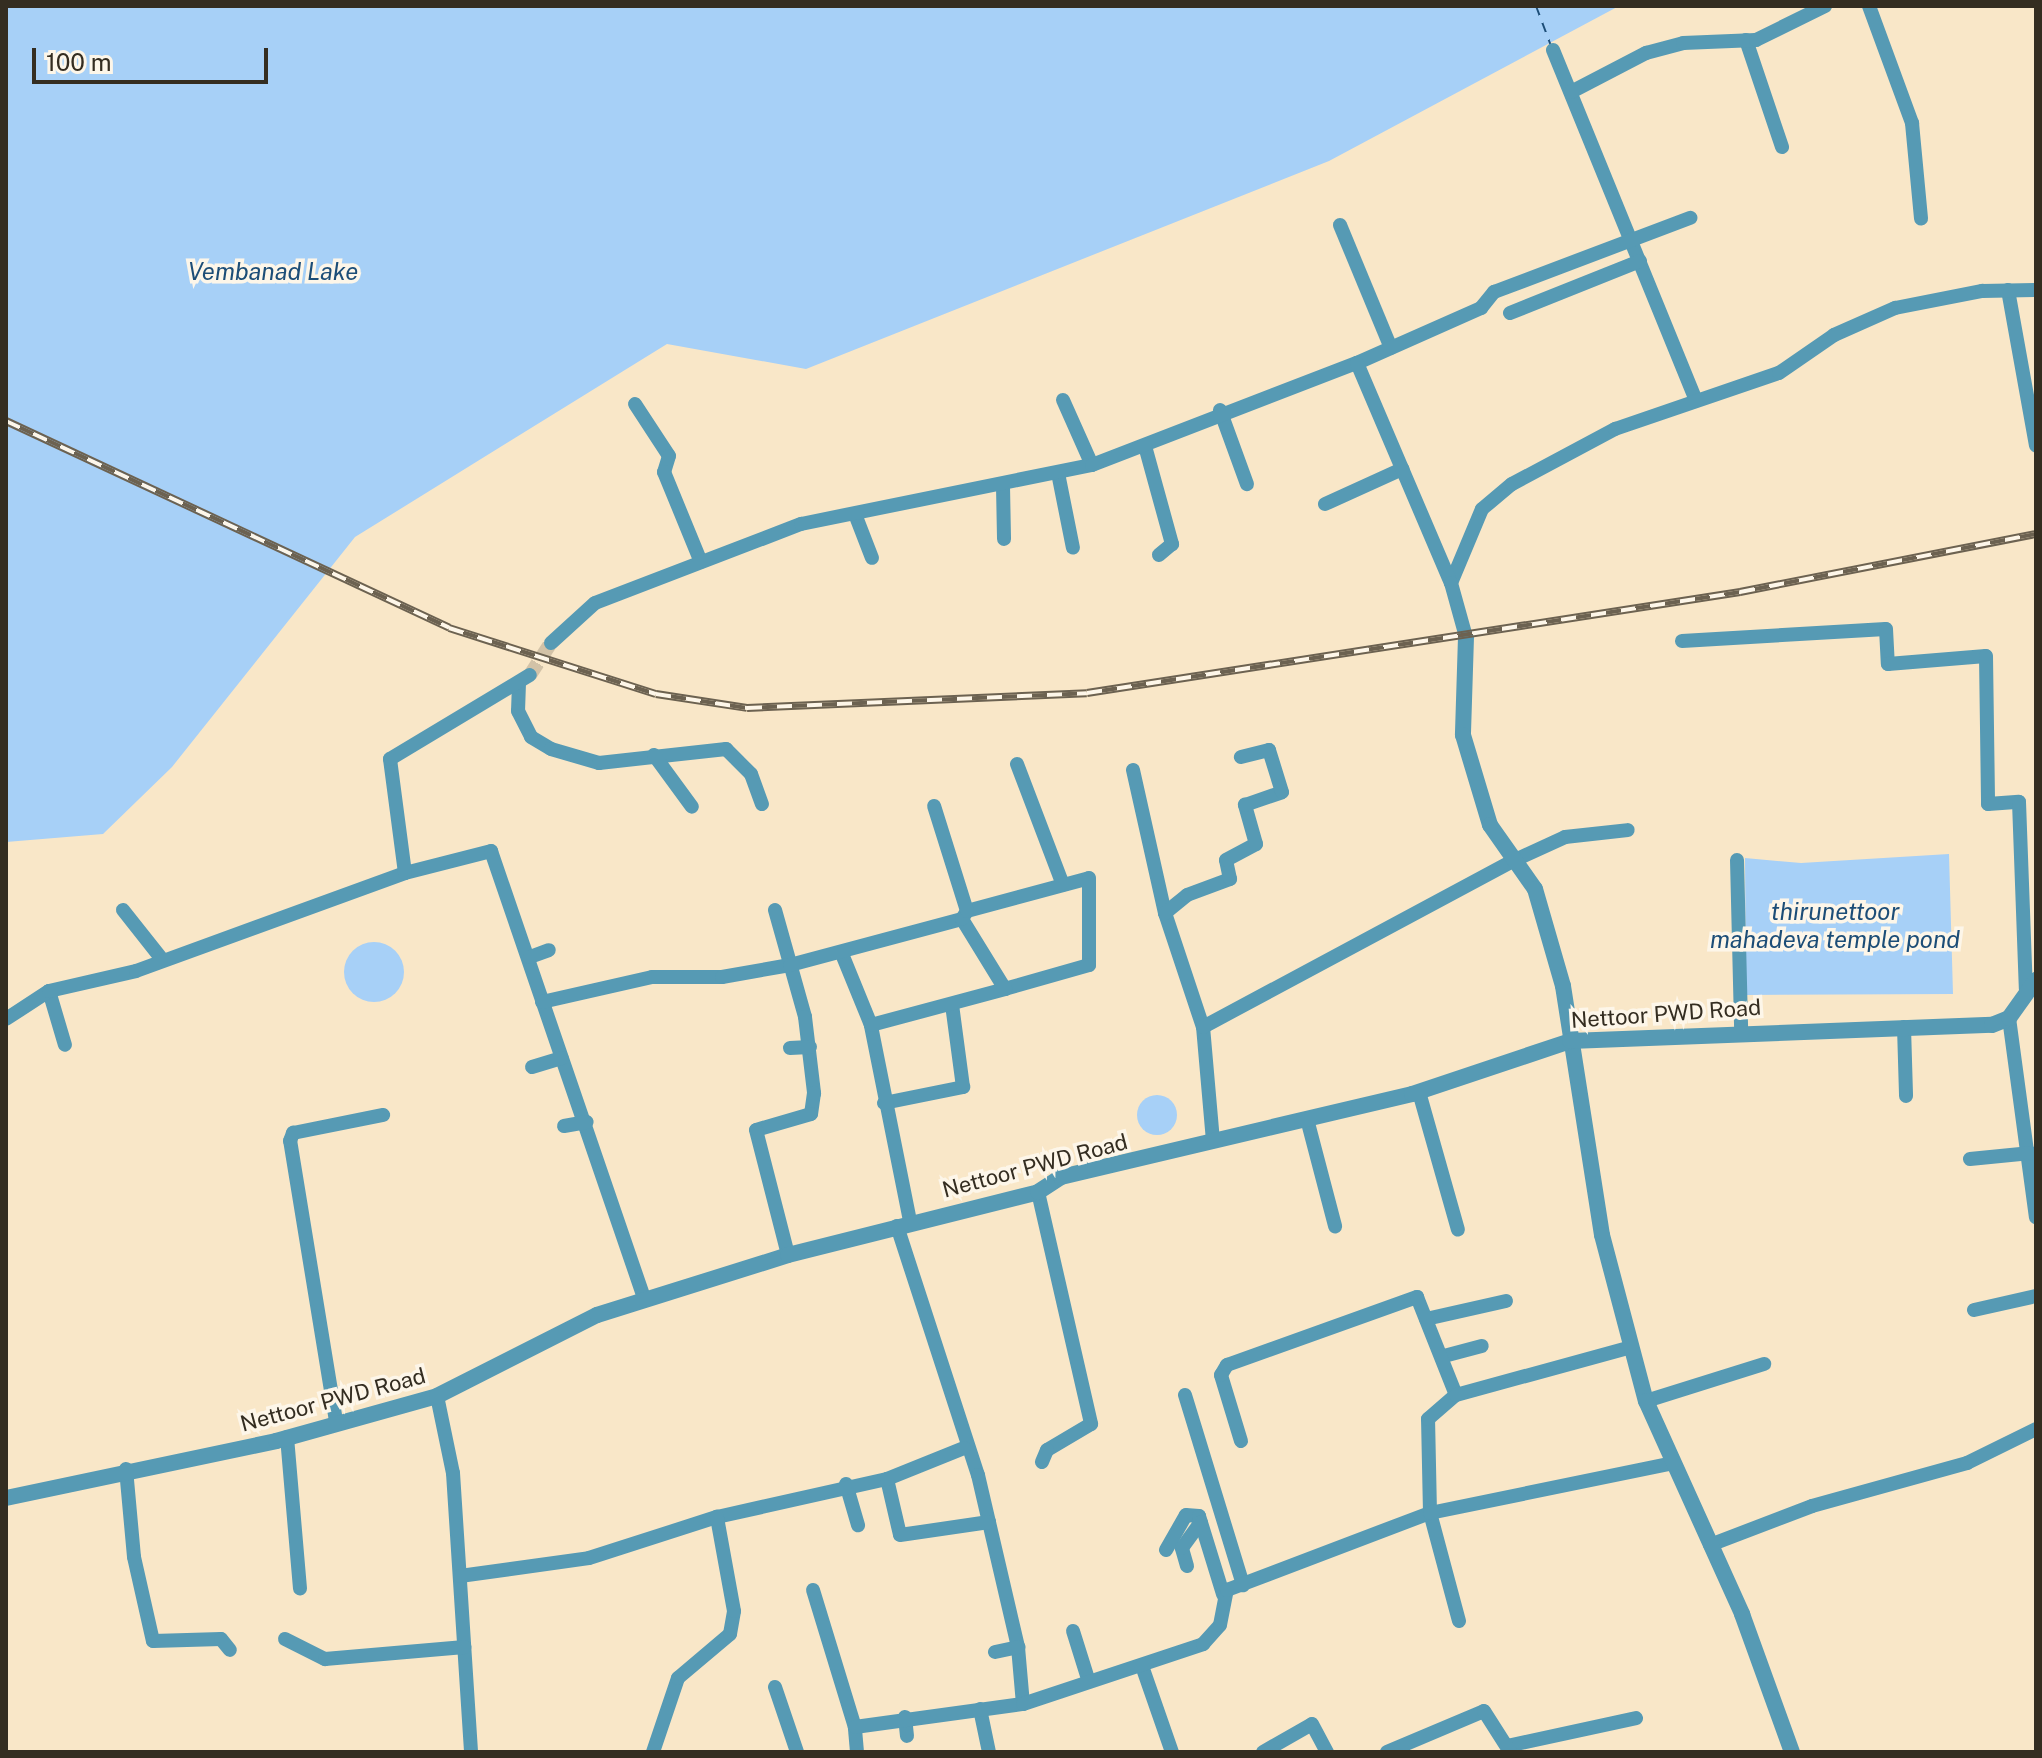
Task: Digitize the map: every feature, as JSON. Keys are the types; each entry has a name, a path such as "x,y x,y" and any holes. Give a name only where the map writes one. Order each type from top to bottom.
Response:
{"street":[{"path":"1571,92 1646,53 1746,40 1825,6"},
{"path":"1869,6 1912,123 1921,219"},
{"path":"1746,40 1782,147"},
{"path":"1553,50 1694,396"},
{"path":"551,643 595,603 801,524 1003,486 1092,465 1145,446 1220,410 1357,363 1481,308 1494,292 1690,218"},
{"path":"1340,225 1391,348"},
{"path":"1510,313 1640,261"},
{"path":"2008,290 2036,446"},
{"path":"1451,583 1482,509 1512,484 1694,396 1779,373 1834,335 1895,308 2008,290 2036,290"},
{"path":"1357,363 1451,583 1466,637 1463,735 1490,825 1535,889 1570,1041 1602,1235 1646,1401 1710,1545 1792,1752"},
{"path":"1063,400 1092,465"},
{"path":"635,404 669,456 664,472 701,562"},
{"path":"1220,410 1247,484"},
{"path":"1145,446 1172,544 1159,555"},
{"path":"1325,504 1402,469"},
{"path":"1058,473 1073,548"},
{"path":"1003,486 1004,539"},
{"path":"855,514 872,558"},
{"path":"1682,641 1886,629 1888,664 1986,656 1988,804 2019,802 2031,985 2009,1018 2031,1153 2036,1217"},
{"path":"405,873 390,759 525,679 518,711 531,737 551,749 599,763 726,749 751,774 762,804"},
{"path":"1165,913 1187,895 1230,879 1226,860 1256,844 1245,805 1282,792 1269,750 1241,757"},
{"path":"654,755 692,807"},
{"path":"1017,764 1063,885"},
{"path":"1133,770 1165,913 1203,1027 1213,1141"},
{"path":"934,806 964,915 1005,989"},
{"path":"1203,1027 1515,860 1565,837 1628,830"},
{"path":"6,1019 49,991 161,958 405,873 491,851 587,1122 645,1300"},
{"path":"1737,860 1741,1029"},
{"path":"542,1002 652,977 722,977 842,954 1089,878 1089,965 871,1025"},
{"path":"123,910 161,958"},
{"path":"775,910 810,1047 811,1114 756,1130 788,1255"},
{"path":"530,957 549,950"},
{"path":"842,954 871,1025 904,1224 964,1448 989,1522 1018,1647 1023,1704"},
{"path":"49,991 65,1045"},
{"path":"884,1103 963,1087 952,1005"},
{"name":"Nettoor PWD Road","path":"6,1498 126,1469 287,1437 336,1421 437,1396 597,1315 788,1255 1038,1192 1061,1177 1419,1092 1570,1041 1741,1029 1904,1027 2009,1018"},
{"path":"1904,1027 1906,1096"},
{"path":"790,1048 810,1047"},
{"path":"532,1067 562,1058"},
{"path":"1419,1092 1458,1230"},
{"path":"336,1421 290,1141 293,1133 383,1115"},
{"path":"1307,1119 1335,1226"},
{"path":"564,1126 587,1122"},
{"path":"1970,1159 2031,1153"},
{"path":"1038,1192 1091,1424 1047,1450 1042,1462"},
{"path":"1974,1310 2036,1296"},
{"path":"1241,1441 1221,1375 1227,1365 1417,1297 1444,1356 1456,1395"},
{"path":"1426,1319 1506,1301"},
{"path":"1444,1356 1482,1346"},
{"path":"1459,1621 1430,1513 1428,1419 1456,1395 1631,1347"},
{"path":"1646,1401 1764,1364"},
{"path":"1185,1395 1243,1585"},
{"path":"437,1396 453,1473 471,1752"},
{"path":"1710,1545 1812,1506 1967,1463 2036,1429"},
{"path":"287,1437 300,1588"},
{"path":"460,1576 589,1558 717,1517 846,1484 887,1479 964,1448"},
{"path":"1223,1594 1430,1513 1673,1463"},
{"path":"126,1469 134,1557 153,1641 221,1639 230,1650"},
{"path":"887,1479 900,1535 989,1522"},
{"path":"846,1484 858,1525"},
{"path":"855,1727 905,1717 1023,1704 1142,1666 1212,1639 1223,1594 1201,1522 1186,1515 1166,1550"},
{"path":"653,1752 672,1687 730,1634 734,1611 717,1517"},
{"path":"1187,1566 1182,1548 1201,1522"},
{"path":"813,1590 855,1727 857,1752"},
{"path":"1073,1631 1089,1682"},
{"path":"285,1639 325,1659 464,1647"},
{"path":"995,1652 1018,1647"},
{"path":"1142,1666 1172,1752"},
{"path":"775,1687 797,1752"},
{"path":"980,1709 989,1752"},
{"path":"1387,1752 1484,1711 1508,1749 1636,1718"},
{"path":"905,1717 907,1736"},
{"path":"1263,1752 1312,1724 1327,1752"}],"water":[{"name":"Vembanad Lake","path":"6,6 1619,6 1329,161 806,369 667,344 355,537 172,767 103,834 6,842"},
{"name":"thirunettoor mahadeva temple pond","path":"1949,854 1953,994 1746,995 1745,858 1801,863"},
{"path":"374,942 396,950 404,972 396,994 374,1002 352,994 344,972 352,950"},
{"path":"1157,1095 1171,1101 1177,1115 1171,1129 1157,1135 1143,1129 1137,1115 1143,1101"}],"ferry route":[{"path":"1536,6 1551,46"}],"tunnel":[{"path":"530,675 551,643"}],"railway":[{"path":"6,421 449,628 656,694 747,708 1087,693 1740,592 2036,534"}]}
